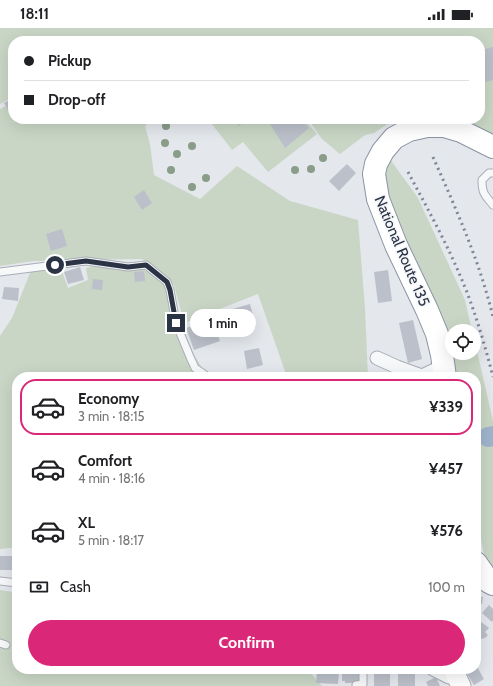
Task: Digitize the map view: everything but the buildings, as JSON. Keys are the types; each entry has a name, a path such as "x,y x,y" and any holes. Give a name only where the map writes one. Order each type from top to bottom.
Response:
{"highway":[{"name":"National Route 135","path":"444,372 437,334 396,245 378,199 374,174 376,164 383,151 394,138 409,130 427,126 444,126 461,131 493,147"},
{"path":"481,570 489,582 493,584"}],"street":[{"path":"377,358 411,372"},
{"path":"444,674 457,677"}],"lane":[{"path":"493,173 489,173 482,180 483,194 493,205"},
{"path":"0,272 86,261 128,267 146,265 167,282 170,290 176,323 190,357 196,368 201,372"},
{"path":"0,581 12,582"},
{"path":"356,686 362,684 363,674"}],"green space":[{"path":"0,28 493,28 493,136 463,124 485,124 485,36 8,36 8,100 0,104"},
{"path":"8,105 8,122 1,122 8,122 8,124 147,124 145,126 150,144 154,175 200,199 237,166 290,201 358,220 365,308 368,372 285,372 258,294 184,323 174,285 142,259 58,260 68,288 88,280 86,268 104,264 146,265 165,285 174,326 196,362 176,323 204,372 12,372 12,548 0,549 0,336 12,318 32,268 56,261 33,261 0,266 0,109"},
{"path":"212,124 308,124 317,134 268,172 243,142 232,150"},
{"path":"312,124 388,124 374,133 365,135 340,154 322,139"},
{"path":"387,155 418,198 465,300 470,324 445,324 445,344 408,258 382,177"},
{"path":"451,360 479,360 493,421 493,569 487,570 481,539 481,372 456,372"},
{"path":"0,590 12,592 12,674 311,674 322,686 0,686"}],"waterway":[{"path":"488,437 493,436"}],"railway":[{"path":"433,157 459,216 488,296 493,317"},
{"path":"408,172 443,238 466,289 481,332 493,377"}],"route":[{"path":"55,265 86,261 128,267 146,265 167,282 170,290 176,323"}]}
